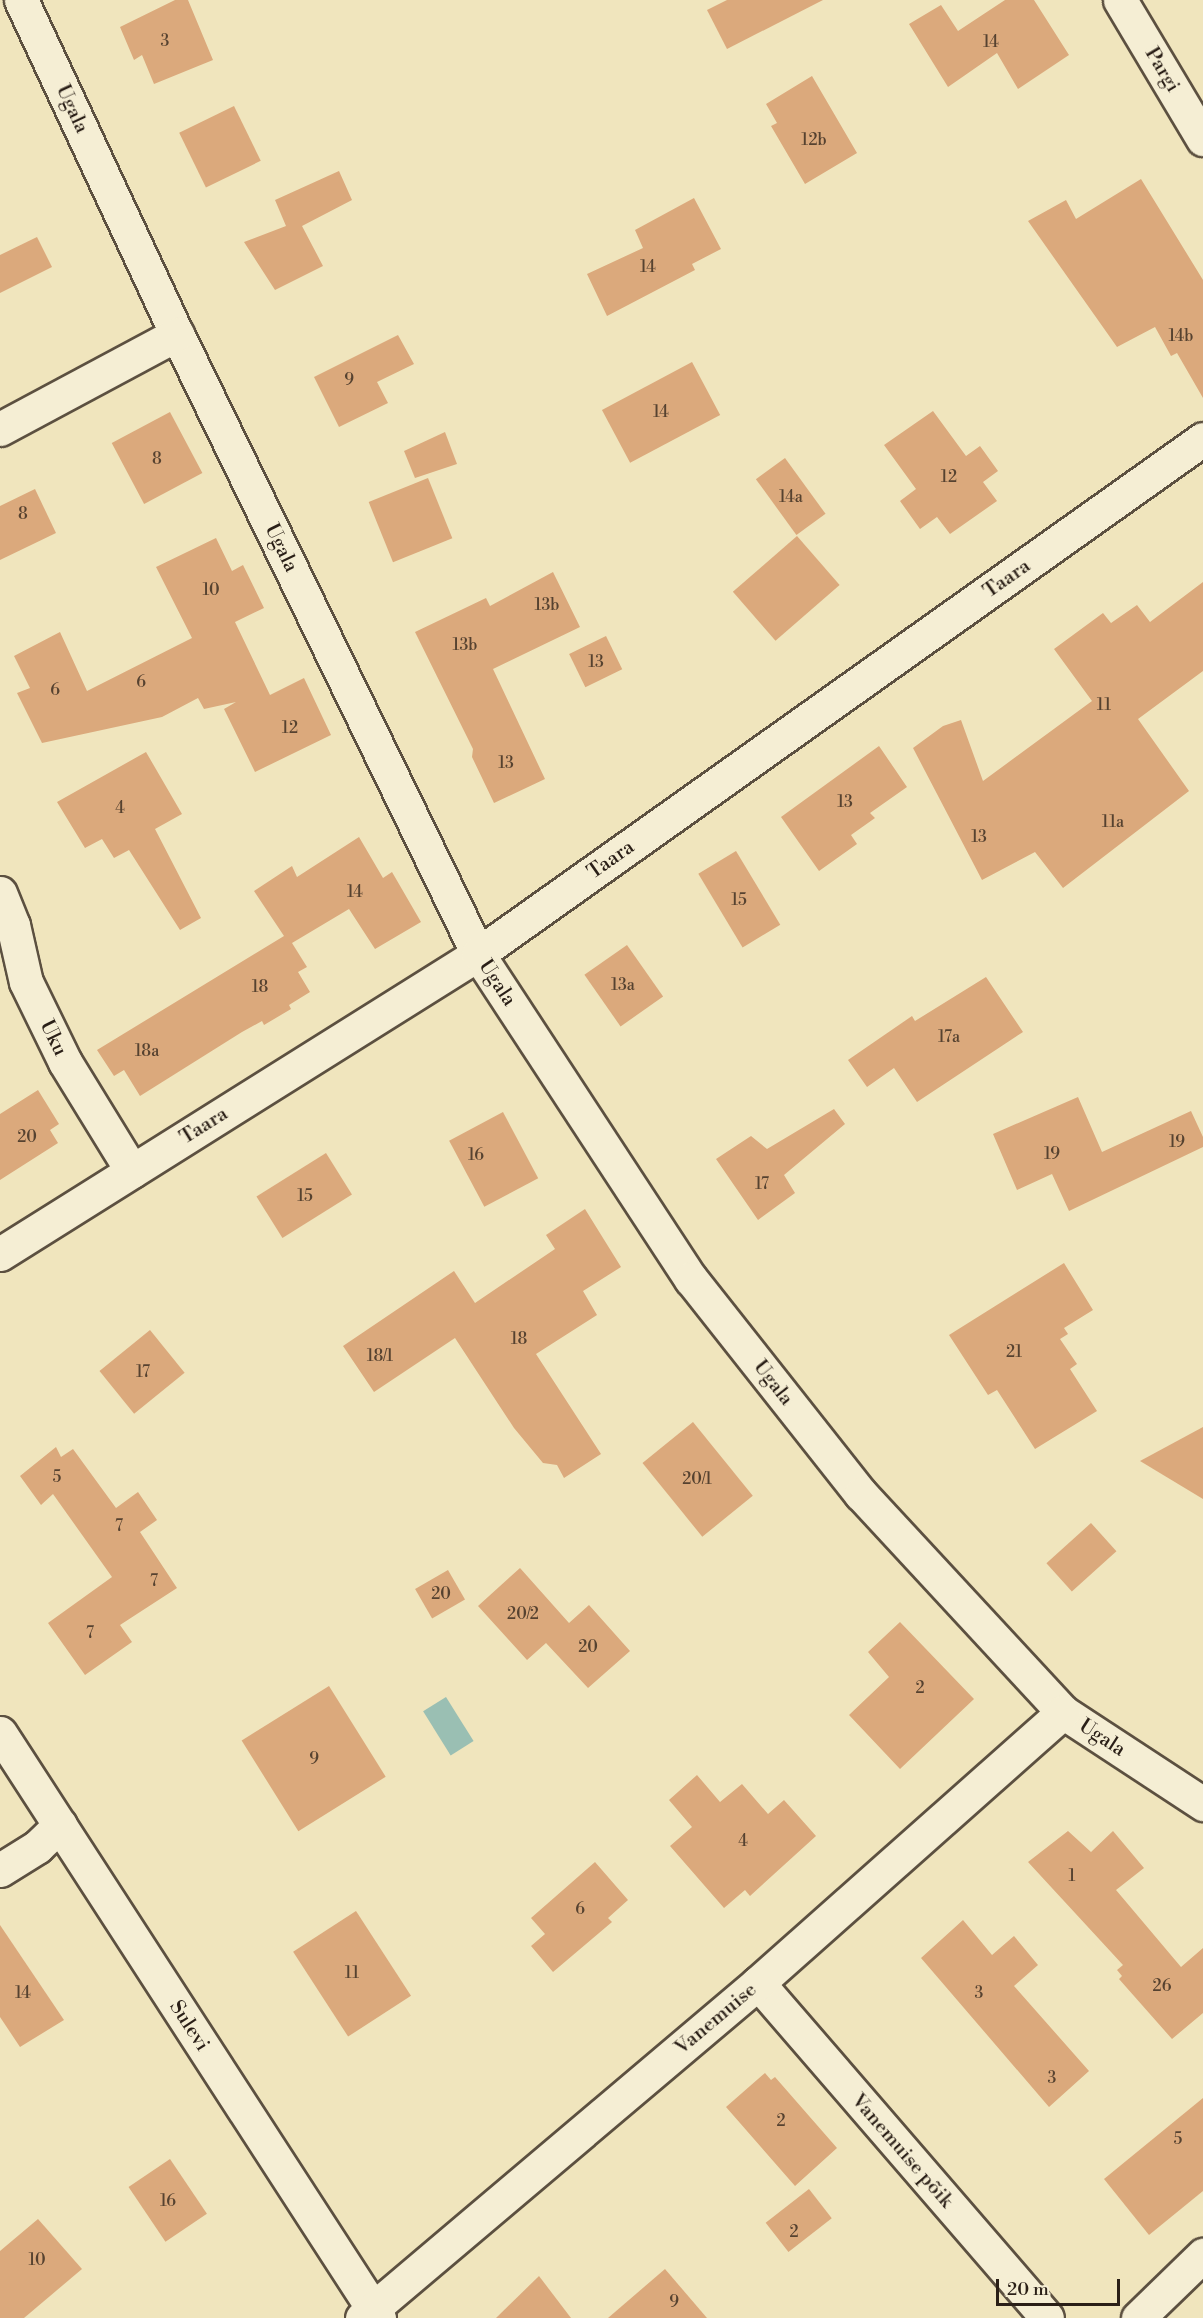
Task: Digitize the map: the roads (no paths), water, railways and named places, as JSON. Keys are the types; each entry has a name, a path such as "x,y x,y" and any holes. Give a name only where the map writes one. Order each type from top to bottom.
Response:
{"street":[{"name":"Ugala","path":"21,0 177,334 478,954 691,1279 861,1494 1063,1712 1203,1804"},
{"name":"Pargi","path":"1120,0 1203,139"},
{"path":"0,429 177,334"},
{"name":"Taara","path":"0,1254 478,954 1203,440"},
{"name":"Uku","path":"0,893 13,924 26,982 65,1062 132,1171"},
{"name":"Vanemuise","path":"371,2315 758,1983 1063,1712"},
{"name":"Sulevi","path":"0,1733 371,2315"},
{"path":"0,1870 30,1852 60,1825"},
{"name":"Vanemuise põik","path":"758,1983 1047,2318"},
{"path":"1138,2318 1203,2255"}],"water":[{"path":"446,1697 474,1741 451,1755 423,1711"}]}
